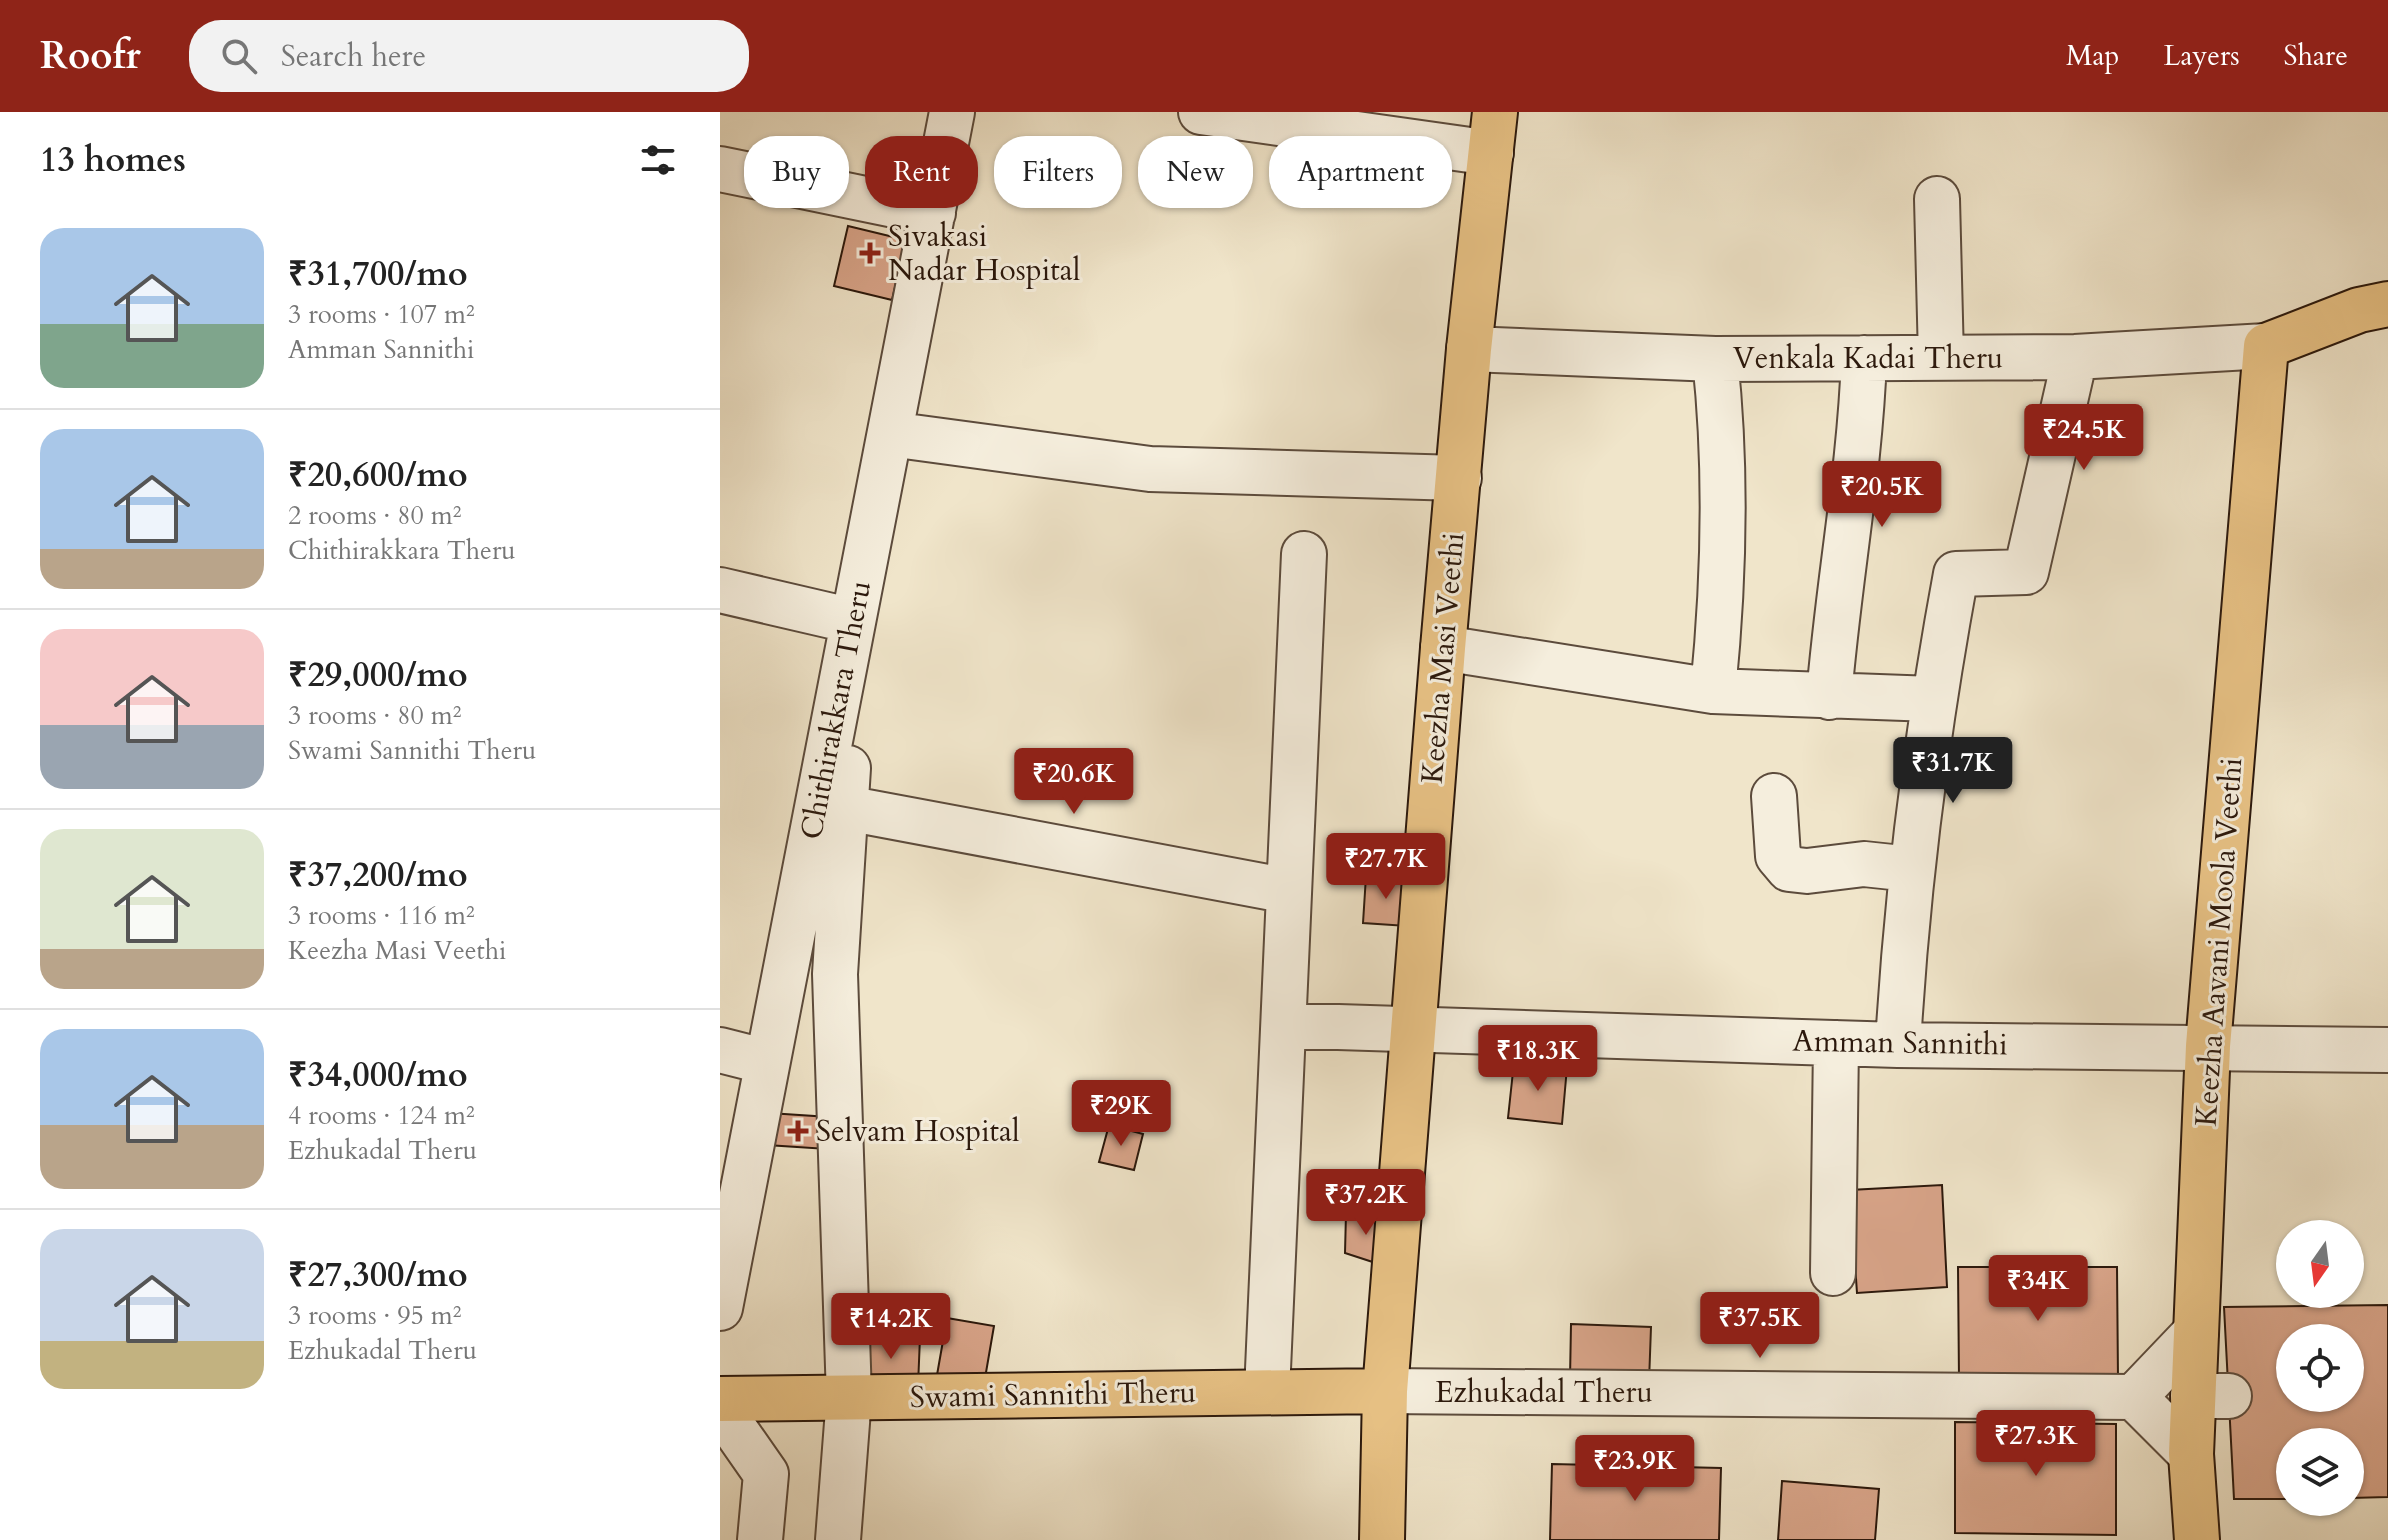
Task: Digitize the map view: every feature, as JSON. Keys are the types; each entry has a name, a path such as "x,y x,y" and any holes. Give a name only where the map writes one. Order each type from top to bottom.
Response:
{"main road":[{"name":"Keezha Masi Veethi","path":"1382,1540 1385,1391 1443,648 1469,349 1493,132"},
{"path":"2266,346 2359,310 2388,304"},
{"name":"Keezha Aavani Moola Veethi","path":"2197,1540 2191,1454 2211,1396 2196,1332 2208,1046 2266,346"},
{"name":"Swami Sannithi Theru","path":"720,1399 1385,1391"}],"street":[{"name":"Chithirakkara Theru","path":"720,1308 952,112"},
{"path":"1201,112 1493,132"},
{"path":"720,169 933,213"},
{"path":"1937,199 1941,358"},
{"name":"Venkala Kadai Theru","path":"1469,349 1715,359 2075,357 2266,346"},
{"path":"1898,1045 1911,869 1933,699 1956,574 2026,572 2075,357"},
{"path":"1829,697 1835,623 1862,410 1864,358"},
{"path":"1713,691 1720,629 1724,519 1715,359"},
{"path":"890,434 1150,469 1459,478"},
{"path":"1267,1392 1304,554"},
{"path":"720,590 857,601 835,974 849,1397 838,1540"},
{"path":"1443,648 1713,691 1933,699"},
{"path":"1774,796 1778,856 1789,869 1807,871 1864,864 1911,869"},
{"path":"846,808 1289,891"},
{"path":"781,994 809,992 835,1007"},
{"name":"Amman Sannithi","path":"1284,1027 1898,1045 2388,1050"},
{"path":"1833,1273 1836,1043"},
{"path":"720,1050 767,1062"},
{"path":"2191,1454 2134,1397 2196,1332"},
{"name":"Ezhukadal Theru","path":"1385,1391 2134,1397"},
{"path":"720,1408 766,1474 760,1540"}],"building":[{"path":"848,226 906,240 892,300 834,286"},
{"path":"1366,876 1410,879 1407,926 1363,923"},
{"path":"1514,1062 1567,1067 1562,1124 1508,1118"},
{"name":"Selvam Hospital","path":"769,1113 829,1117 827,1149 767,1145"},
{"path":"1109,1125 1143,1134 1134,1170 1099,1162"},
{"path":"1942,1185 1947,1287 1857,1293 1850,1190"},
{"path":"1346,1213 1385,1213 1385,1266 1345,1253"},
{"path":"1958,1267 2117,1267 2118,1379 1959,1380"},
{"path":"2364,1305 2388,1305 2388,1497 2364,1498 2364,1428 2276,1428 2276,1499 2234,1499 2224,1307 2364,1308"},
{"path":"947,1318 994,1326 984,1384 937,1375"},
{"path":"1571,1324 1651,1327 1649,1382 1570,1379"},
{"path":"864,1335 920,1337 918,1386 862,1385"},
{"path":"1955,1422 2116,1424 2116,1535 1955,1533"},
{"path":"1552,1464 1721,1468 1719,1540 1550,1540"},
{"path":"1782,1481 1879,1489 1875,1540 1778,1540"}],"place":[{"name":"Sivakasi Nadar Hospital","path":"870,253"},
{"name":"Selvam Hospital","path":"798,1131"}]}
